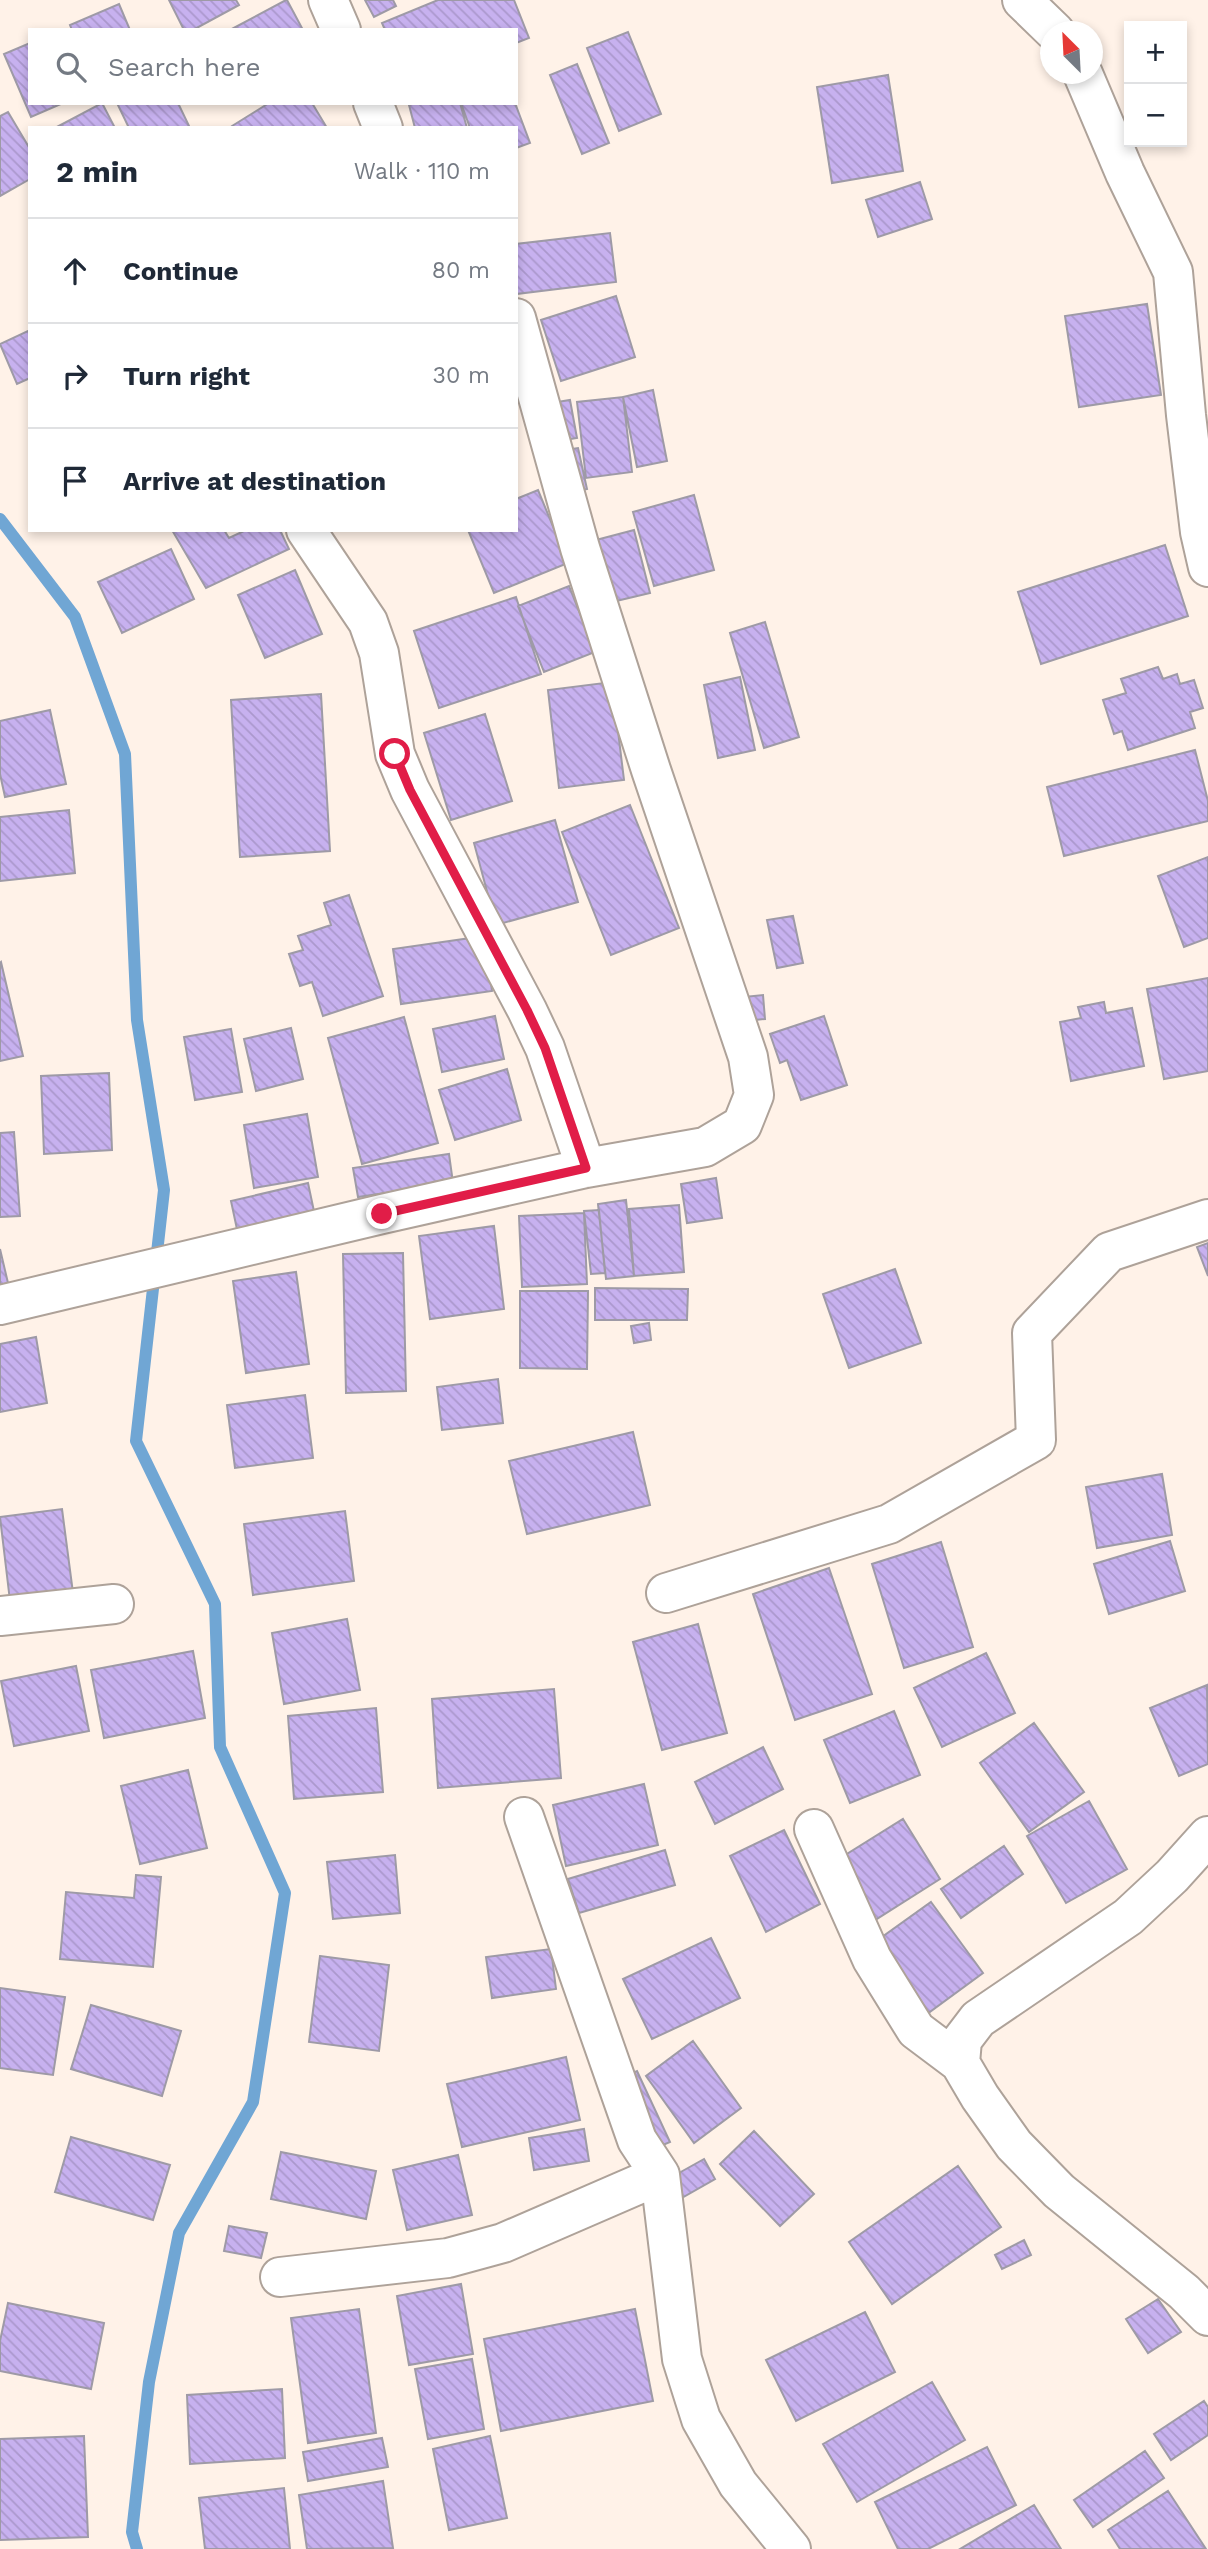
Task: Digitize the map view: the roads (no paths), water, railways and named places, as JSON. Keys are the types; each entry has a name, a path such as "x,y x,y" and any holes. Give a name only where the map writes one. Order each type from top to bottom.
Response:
{"street":[{"path":"328,0 340,28"},
{"path":"1022,0 1044,21"},
{"path":"1087,84 1125,173 1172,272 1200,531 1208,567"},
{"path":"374,105 382,126"},
{"path":"0,1305 586,1168 705,1147 742,1125 754,1095 748,1057 651,770 580,548 518,322"},
{"path":"307,532 368,622 379,653 395,754 410,790 545,1048 586,1168"},
{"path":"666,1592 889,1524 1035,1440 1032,1333 1108,1252 1208,1219"},
{"path":"0,1616 114,1604"},
{"path":"524,1816 637,2140 660,2175 682,2359 701,2418 738,2484 791,2549"},
{"path":"814,1829 872,1959 916,2030 960,2063 1014,2145 1059,2191 1184,2292 1208,2316"},
{"path":"960,2063 962,2040 978,2019 1128,1917 1172,1876 1208,1836"},
{"path":"280,2277 449,2258 503,2243 660,2175"}],"waterway":[{"path":"0,519 75,617 125,754 137,1020 164,1190 136,1441 215,1604 220,1747 285,1893 253,2102 179,2233 149,2382 132,2532 137,2549"}]}
